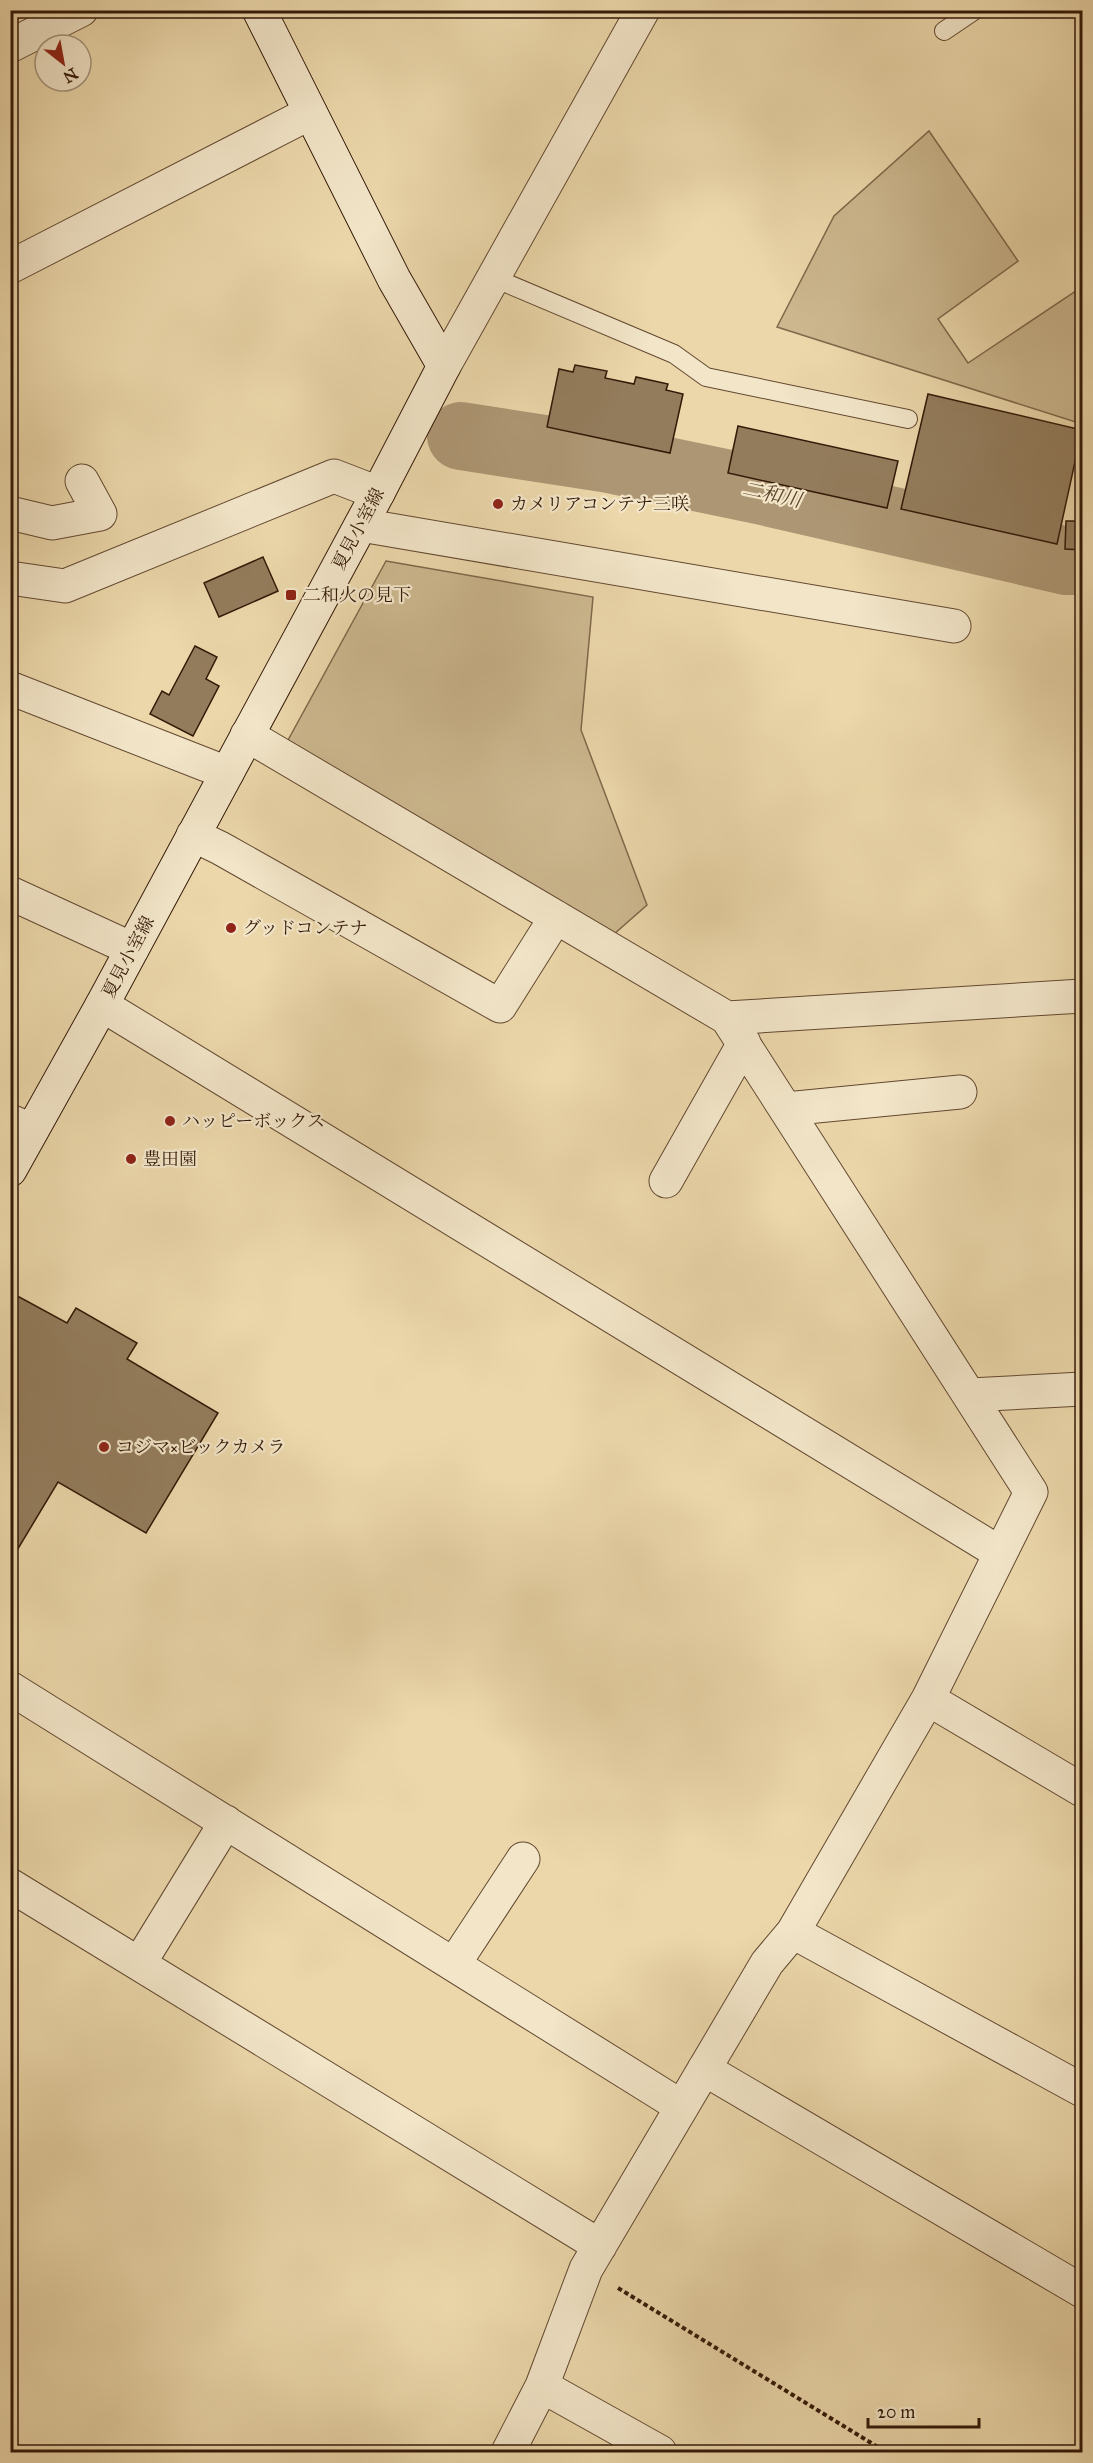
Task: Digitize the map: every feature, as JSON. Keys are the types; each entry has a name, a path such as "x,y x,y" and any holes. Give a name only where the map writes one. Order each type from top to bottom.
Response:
{"street":[{"path":"10,46 81,10"},
{"path":"259,10 394,279 444,366"},
{"name":"夏見小室線","path":"10,1170 21,1125 102,1005 361,525 444,366 641,12"},
{"path":"10,267 310,113"},
{"path":"10,578 65,586 334,476 378,493"},
{"path":"10,513 52,523 100,514 82,481"},
{"path":"361,525 954,626"},
{"path":"10,688 226,773"},
{"path":"247,735 556,917 736,1030 1031,1492 928,1699 793,1932 767,1963 593,2258 543,2386 508,2452"},
{"path":"193,835 500,1006 556,917"},
{"path":"10,893 132,949"},
{"path":"736,1030 1083,996"},
{"path":"102,1005 1000,1553"},
{"path":"666,1181 736,1030"},
{"path":"786,1109 960,1092"},
{"path":"970,1395 1083,1389"},
{"path":"10,1688 682,2107"},
{"path":"928,1699 1083,1790"},
{"path":"139,1964 226,1822"},
{"path":"454,1964 522,1859"},
{"path":"10,1885 139,1964 593,2258"},
{"path":"793,1932 1083,2091"},
{"path":"704,2069 1083,2291"},
{"path":"543,2386 660,2452"}],"lane":[{"path":"944,30 975,10"},
{"path":"494,278 674,354 706,377 908,418"}],"path":[{"path":"593,2258 885,2452"}],"shaded area":[{"path":"929,131 1018,261 938,319 968,363 1082,287 1082,424 777,327 834,216"},
{"path":"386,561 593,597 581,730 647,905 614,934 287,742"}],"building":[{"path":"575,365 607,371 605,378 634,384 636,377 668,384 666,390 683,394 670,453 547,427 559,369 573,372"},
{"path":"928,394 1082,430 1057,544 901,509"},
{"path":"738,426 898,461 887,508 728,473"},
{"path":"1066,521 1082,521 1082,550 1065,549"},
{"path":"263,557 278,591 219,617 204,583"},
{"path":"195,646 217,657 206,679 219,686 193,736 150,714 162,691 169,695"},
{"name":"コジマ×ビックカメラ","path":"10,1292 67,1323 76,1308 137,1343 127,1359 218,1413 146,1533 58,1482 10,1562"}],"waterway":[{"name":"二和川","path":"461,436 609,459 763,491 1067,561 1082,561"}],"place":[{"name":"カメリアコンテナ三咲","path":"498,504"},
{"name":"二和火の見下","path":"291,595"},
{"name":"グッドコンテナ","path":"231,928"},
{"name":"ハッピーボックス","path":"170,1121"},
{"name":"豊田園","path":"131,1159"},
{"name":"コジマ×ビックカメラ","path":"104,1447"}]}
